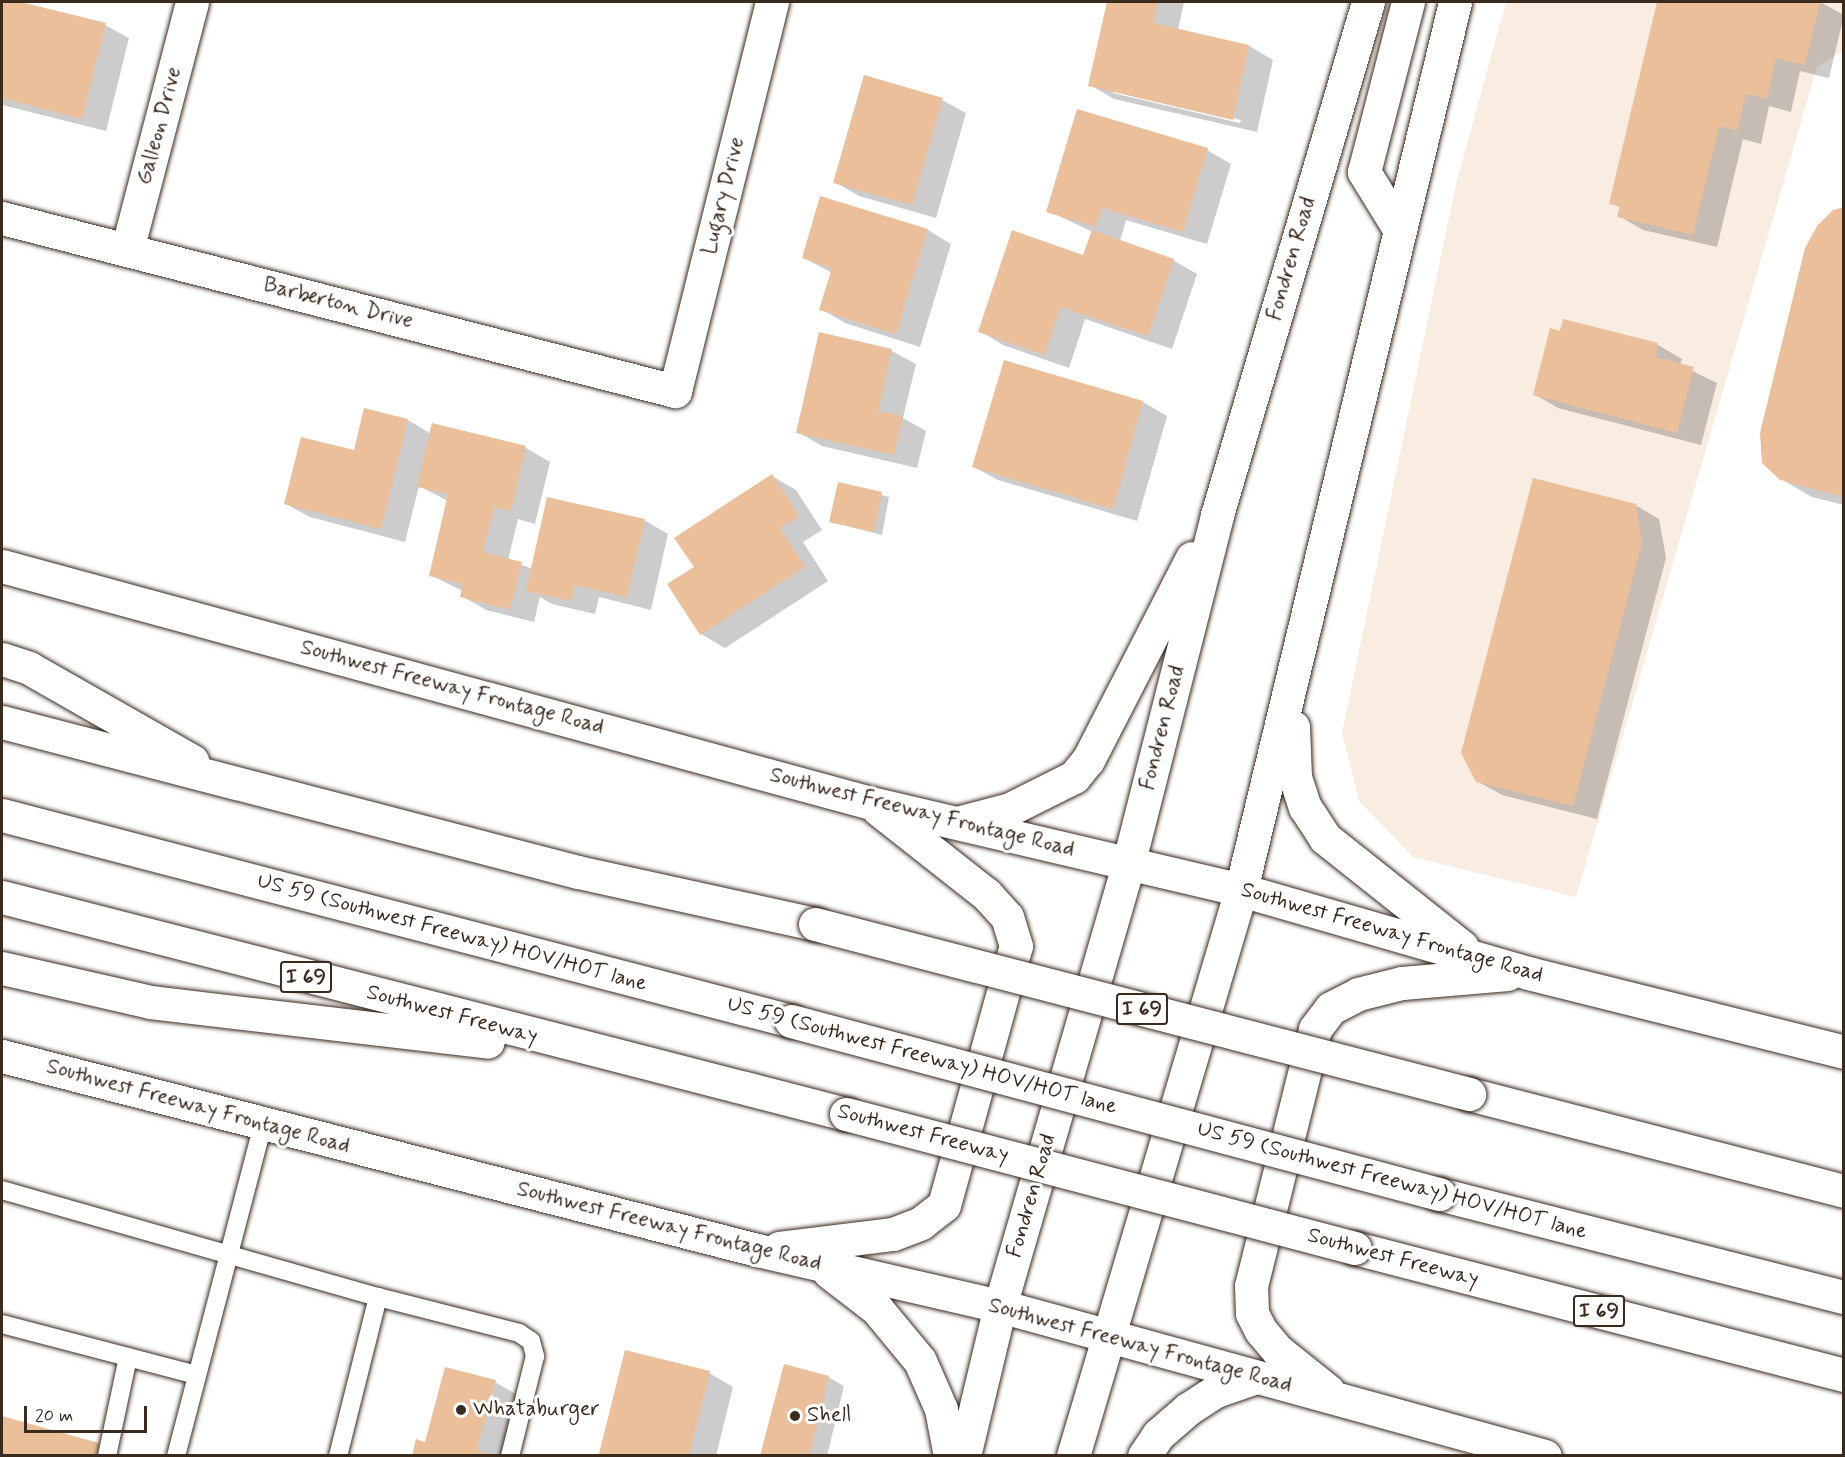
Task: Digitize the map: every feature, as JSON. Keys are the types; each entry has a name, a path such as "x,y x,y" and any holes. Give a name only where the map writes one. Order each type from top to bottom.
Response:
{"main road":[{"name":"Galleon Drive","path":"127,250 192,2"},
{"name":"Lugary Drive","path":"675,391 772,2"},
{"name":"Fondren Road","path":"964,1455 1000,1306 1128,865 1224,492 1368,2"},
{"path":"1398,227 1364,172 1408,2"},
{"path":"1073,1455 1106,1335 1242,890 1398,227 1455,2"},
{"name":"Barberton Drive","path":"2,218 675,391"},
{"path":"955,823 1042,796 1074,777 1088,760 1224,492"},
{"name":"Southwest Freeway Frontage Road","path":"2,566 871,803 1242,890 1528,973 1844,1052"},
{"path":"2,659 29,668 230,783"},
{"path":"1292,683 1295,777 1305,807 1325,838 1475,957"},
{"name":"I 69","path":"2,722 578,872 815,924 1844,1191"},
{"path":"757,1250 893,1234 921,1223 944,1205 1016,946 1007,917 986,894 871,803"},
{"name":"US 59 (Southwest Freeway) HOV/HOT lane","path":"2,814 1439,1194 1844,1298"},
{"name":"Southwest Freeway","path":"2,897 610,1056 846,1114 1844,1375"},
{"path":"2,968 150,1002 610,1056"},
{"path":"1341,1401 1278,1352 1261,1331 1252,1313 1251,1286 1315,1029 1331,1008 1380,988 1402,983 1528,973"},
{"name":"Southwest Freeway Frontage Road","path":"2,1056 757,1250 1000,1306 1545,1455"},
{"path":"820,1265 877,1309 920,1361 941,1409 950,1455"},
{"path":"1144,1455 1158,1435 1188,1409 1216,1391 1256,1377"}],"lane":[{"path":"176,1455 263,1124"},
{"path":"2,1190 378,1296 519,1333 531,1341 535,1356 510,1455"},
{"path":"338,1455 378,1296"},
{"path":"2,1324 196,1375"},
{"path":"107,1455 128,1357"}],"shaded area":[{"path":"1506,2 1843,2 1843,51 1817,67 1576,897 1413,857 1359,801 1342,733 1456,184"}],"building":[{"path":"2,2 21,2 106,23 82,119 2,98"},
{"path":"1107,2 1158,2 1153,23 1249,45 1233,120 1088,86"},
{"path":"1657,2 1820,2 1805,65 1776,58 1767,99 1746,94 1737,131 1719,126 1693,235 1617,217 1620,206 1609,204"},
{"path":"864,75 943,98 912,205 833,183"},
{"path":"1077,109 1208,148 1183,232 1102,208 1096,227 1046,212"},
{"path":"820,196 928,229 896,334 819,310 832,268 802,258"},
{"path":"1844,207 1844,497 1780,480 1762,463 1760,433 1805,248 1817,226 1833,210"},
{"path":"1012,230 1083,255 1092,230 1174,259 1148,336 1061,307 1045,355 978,332"},
{"path":"1563,319 1658,343 1655,357 1694,367 1677,433 1533,395 1550,328 1560,331"},
{"path":"819,332 892,349 878,411 903,416 894,455 796,433"},
{"path":"1004,360 1143,401 1113,509 972,467"},
{"path":"364,408 408,419 381,529 284,504 301,437 354,450"},
{"path":"432,423 526,446 511,511 494,507 483,552 522,562 510,610 460,597 463,584 429,576 448,494 417,487"},
{"path":"772,474 799,516 780,528 805,567 700,635 667,584 694,567 674,538"},
{"path":"1533,478 1636,504 1642,543 1573,806 1476,782 1461,753"},
{"path":"838,482 882,492 874,532 829,522"},
{"path":"547,497 645,519 627,597 575,585 571,601 526,591"},
{"path":"625,1350 710,1371 689,1456 599,1454"},
{"name":"Shell","path":"784,1364 829,1376 809,1456 760,1456"},
{"name":"Whataburger","path":"445,1367 496,1380 477,1450 490,1456 412,1456 416,1439 425,1442"},
{"path":"2,1416 99,1443 95,1456 2,1456"}],"place":[{"name":"Whataburger","path":"461,1410"},
{"name":"Shell","path":"795,1416"}]}
